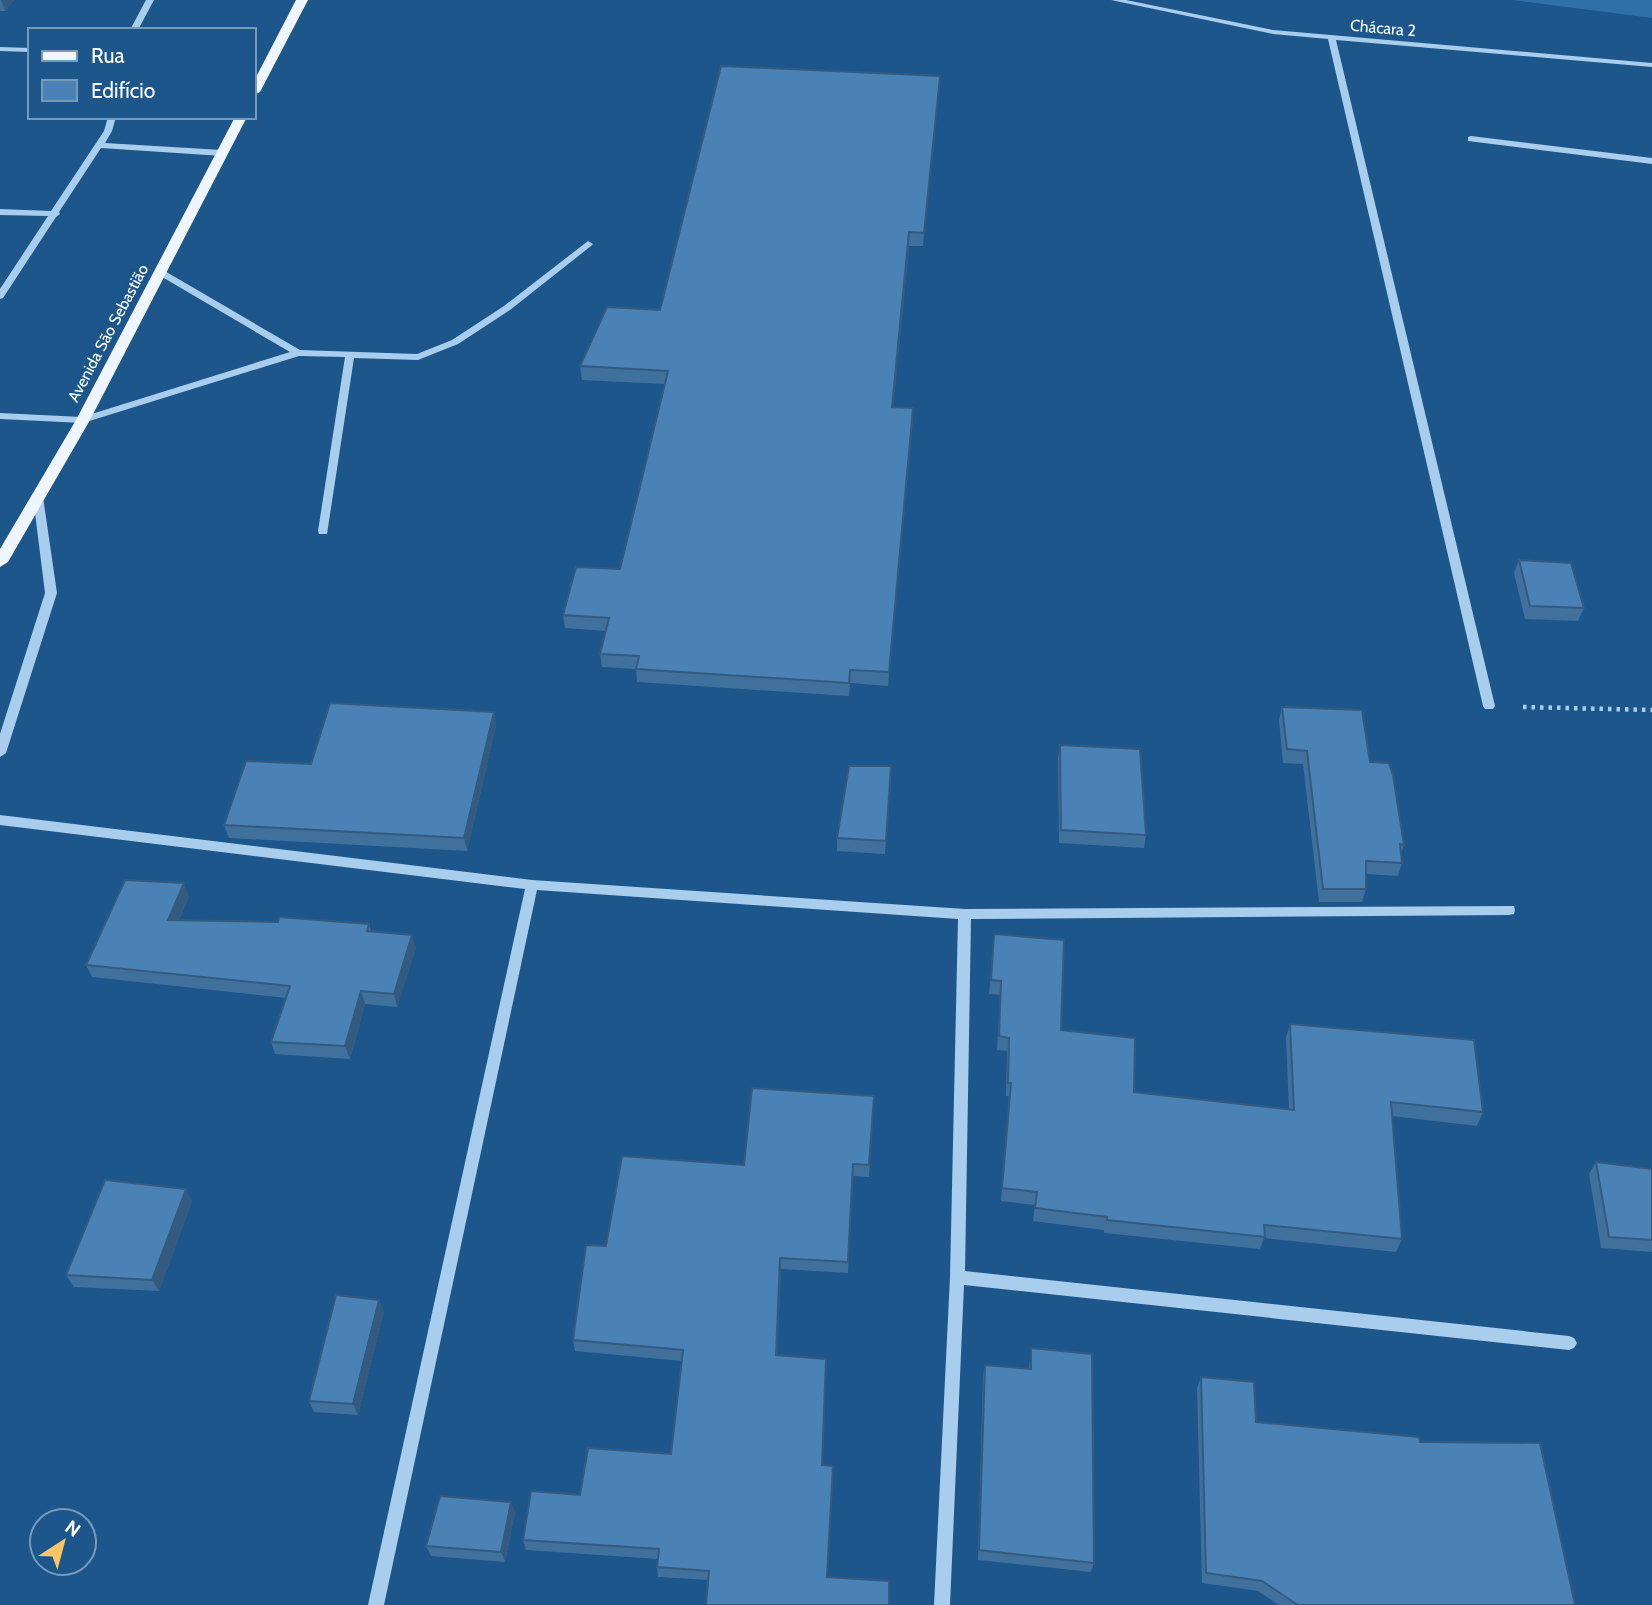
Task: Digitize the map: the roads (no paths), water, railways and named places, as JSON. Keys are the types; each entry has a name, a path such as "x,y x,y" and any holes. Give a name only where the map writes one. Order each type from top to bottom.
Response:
{"main road":[{"path":"256,88 302,0"},
{"name":"Avenida São Sebastião","path":"0,562 83,420 240,119"}],"street":[{"path":"135,28 150,0"},
{"name":"Chácara 2","path":"1115,0 1273,32 1652,65"},
{"path":"1332,38 1489,706"},
{"path":"0,49 28,50"},
{"path":"0,296 99,145 110,119"},
{"path":"1471,139 1652,161"},
{"path":"99,145 222,153"},
{"path":"0,212 56,214"},
{"path":"0,416 83,420 298,353 418,358 455,342 507,308 588,244"},
{"path":"160,272 298,353"},
{"path":"323,531 350,355"},
{"path":"0,753 51,593 38,496"},
{"path":"0,820 532,885 965,914 1509,910"},
{"path":"376,1605 532,885"},
{"path":"942,1605 957,1277 965,914"},
{"path":"957,1277 1569,1343"}]}
